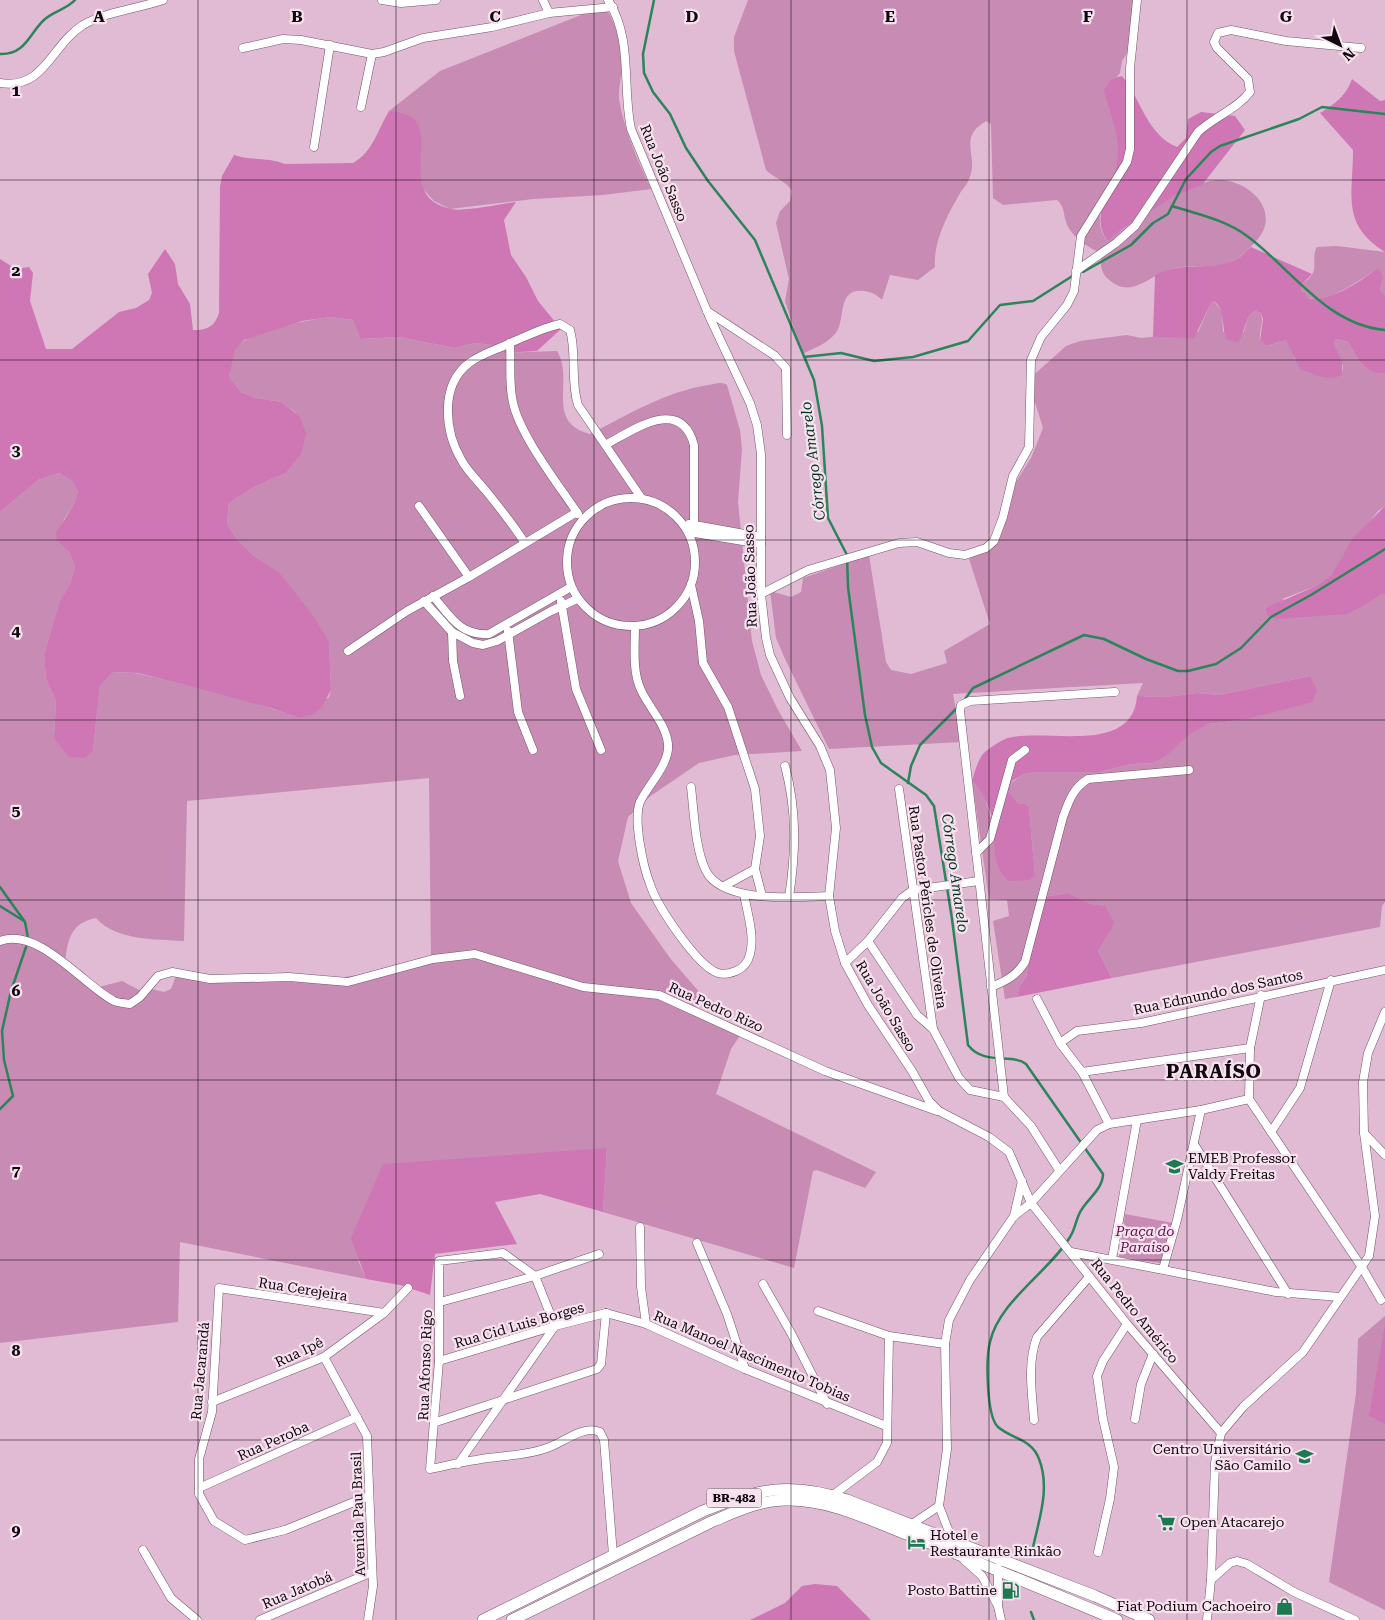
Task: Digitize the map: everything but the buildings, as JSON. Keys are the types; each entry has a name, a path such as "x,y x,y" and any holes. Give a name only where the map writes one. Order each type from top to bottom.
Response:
{"highway":[{"name":"BR-482","path":"483,1620 664,1529 735,1498 762,1490 780,1488 833,1495 912,1524 998,1570 1117,1620"},
{"name":"BR-482","path":"512,1620 668,1541 740,1509 767,1502 786,1500 822,1503 952,1546"},
{"path":"664,1529 668,1541"},
{"name":"BR-482","path":"998,1570 1149,1620"},
{"path":"539,1592 545,1604"}],"street":[{"path":"0,83 12,84 32,78 68,38 82,26 123,10 163,0"},
{"path":"382,0 401,3 436,0"},
{"path":"543,0 549,13"},
{"path":"761,594 808,570 908,541 949,553 965,555 986,548 994,541 1003,517 1013,476 1029,447 1031,360 1041,337 1067,305 1074,291 1081,236 1120,176 1130,149 1130,68 1137,0"},
{"path":"243,48 283,39 330,44 372,54 384,52 423,38 492,27 549,13 611,4"},
{"name":"Rua João Sasso","path":"611,4 624,50 627,110 631,128 707,311 750,403 757,426 761,454 761,594 766,638 770,655 790,698 820,746 830,770 836,828 829,896 835,931 845,963 879,1024 912,1072 929,1101 939,1111 989,1137 1009,1152 1031,1203"},
{"path":"1076,271 1127,234 1198,132 1210,120 1238,103 1250,92 1248,79 1217,48 1214,42 1218,33 1231,30 1286,41 1362,48"},
{"path":"314,146 330,44"},
{"path":"361,107 372,54"},
{"path":"707,311 774,355 786,368 787,435"},
{"path":"525,543 508,518 463,463 454,445 448,427 451,387 458,374 467,364 481,355 543,328 560,324 570,330 573,340 575,395 583,414 607,444 642,499"},
{"path":"510,343 512,399 518,419 529,441 582,520"},
{"path":"607,444 648,422 667,419 681,423 691,433 694,445 692,529 695,558 691,584 682,600 669,613 653,622 635,626 619,626 603,620 588,611 577,599 571,587 566,570 567,552 572,535 582,520 599,506 620,499 642,499 664,507 692,529 761,541"},
{"path":"419,506 469,577"},
{"path":"348,650 424,601 469,577 577,512"},
{"path":"691,584 699,620 703,663 728,707 755,789 760,836 755,869 762,896"},
{"path":"433,596 458,625 476,635 489,634 571,587"},
{"path":"558,594 562,605 576,689 601,750"},
{"path":"424,601 452,632 473,643 484,645 577,599"},
{"path":"506,625 509,634 518,712 533,750"},
{"path":"635,626 635,660 640,689 661,724 668,746 666,755 640,803 639,832 650,884 659,903 693,952 712,971 721,974 740,970 747,963 751,953 752,940 744,894"},
{"path":"452,632 453,661 460,696"},
{"path":"1059,1170 1031,1126 1004,1096 990,987 960,711 961,705 970,701 1115,692"},
{"path":"976,852 990,839 1012,760 1025,750"},
{"path":"785,766 795,817 794,864 789,897"},
{"path":"990,987 1010,979 1019,972 1025,962 1063,817 1070,798 1080,784 1088,779 1189,770"},
{"path":"691,787 700,855 705,870 713,881 744,894 789,897 829,896"},
{"name":"Rua Pastor Péricles de Oliveira","path":"899,789 933,1029"},
{"path":"724,886 755,869"},
{"path":"845,963 868,940 898,903 913,890 979,881"},
{"name":"Rua Pedro Rizo","path":"0,941 10,938 30,941 57,958 115,1001 130,1004 140,997 158,976 172,972 210,979 289,977 348,982 433,959 475,954 583,987 659,995 825,1071 939,1111"},
{"path":"868,940 918,1015 933,1029 959,1078 970,1090 1004,1096"},
{"name":"Rua Edmundo dos Santos","path":"1060,1043 1077,1031 1141,1022 1385,970"},
{"path":"1271,1132 1295,1097 1304,1077 1331,980"},
{"path":"1261,995 1250,1048 1249,1099 1363,1268 1381,1300"},
{"path":"1036,999 1060,1043 1082,1072 1109,1124"},
{"path":"1207,1620 1211,1580 1215,1463 1221,1433 1243,1407 1302,1352 1340,1297 1363,1268 1372,1244 1375,1216 1364,1133 1363,1082 1368,1053 1385,1012"},
{"path":"1082,1072 1250,1048"},
{"path":"998,1606 982,1576 952,1546 939,1506 947,1450 945,1344 954,1308 970,1280 1014,1216 1031,1203 1097,1130 1109,1124 1201,1110 1249,1099"},
{"path":"1163,1269 1201,1110"},
{"path":"1112,1259 1137,1120"},
{"path":"1364,1133 1385,1154"},
{"path":"1194,1144 1288,1294"},
{"path":"1014,1216 1022,1181"},
{"name":"Rua Pedro Américo","path":"1031,1203 1089,1278 1221,1433"},
{"path":"640,1227 641,1287 646,1324"},
{"path":"697,1243 727,1314 745,1369"},
{"path":"1066,1246 1112,1259 1288,1294 1340,1297"},
{"name":"Rua Afonso Rigo","path":"458,1464 430,1469 436,1422 439,1361 439,1261 503,1254 534,1276"},
{"path":"440,1302 534,1276 599,1254"},
{"path":"458,1464 501,1400 555,1326 534,1276"},
{"path":"1034,1420 1031,1381 1037,1337 1089,1278"},
{"path":"762,1284 791,1333 827,1404"},
{"name":"Rua Cerejeira","path":"220,1288 384,1314"},
{"name":"Rua Jacarandá","path":"220,1288 212,1402 199,1460 199,1494 214,1521 245,1540 285,1530 369,1496"},
{"name":"Rua Ipê","path":"212,1402 324,1357 384,1314 408,1288"},
{"path":"818,1312 889,1336 945,1344"},
{"path":"436,1422 597,1369 602,1358 606,1313"},
{"name":"Rua Manoel Nascimento Tobias","path":"606,1313 646,1324 827,1404 886,1426"},
{"name":"Rua Cid Luis Borges","path":"439,1361 555,1326 606,1313"},
{"path":"1098,1552 1110,1498 1114,1467 1101,1411 1097,1376 1103,1361 1127,1324"},
{"path":"833,1495 877,1462 887,1442 889,1336"},
{"path":"1134,1419 1141,1384 1152,1354"},
{"name":"Avenida Pau Brasil","path":"324,1357 367,1436 373,1586 368,1620"},
{"name":"Rua Peroba","path":"199,1488 356,1416"},
{"path":"458,1464 476,1460 524,1456 548,1448 586,1429 600,1432 604,1440 613,1555"},
{"path":"912,1524 939,1506"},
{"path":"143,1550 172,1598 197,1620"},
{"path":"1211,1580 1230,1563 1247,1564 1294,1592 1355,1620"},
{"path":"982,1576 998,1570 998,1606 1001,1620"},
{"name":"Rua Jatobá","path":"260,1620 372,1572"}],"green space":[{"path":"748,0 1133,0 1129,50 1122,61 1120,73 1116,78 1111,79 1119,153 1114,175 1101,210 1100,221 1102,231 1108,241 1131,223 1178,194 1194,186 1221,180 1230,181 1247,188 1260,201 1266,217 1263,231 1250,248 1232,262 1175,268 1133,287 1116,285 1103,272 1102,254 1086,245 1068,227 1063,208 1057,200 1003,205 993,198 991,124 986,121 972,134 970,148 972,170 942,230 936,248 935,267 918,280 890,275 882,300 874,294 865,291 856,291 849,294 845,299 839,328 835,334 824,343 802,354 785,301 789,279 776,223 780,211 790,201 792,191 786,184 766,170 734,51 734,37"},
{"path":"607,10 616,29 621,51 622,69 619,99 621,111 632,145 651,189 603,195 534,199 450,209 434,201 422,188 420,130 389,111 440,71 591,11"},
{"path":"1337,246 1385,252 1385,295 1380,290 1383,278 1376,269 1335,294 1312,299 1305,295 1301,285 1313,273 1317,247"},
{"path":"1214,301 1222,312 1223,332 1244,332 1249,317 1255,311 1261,313 1262,317 1260,341 1268,346 1286,340 1295,360 1342,374 1343,366 1334,344 1336,339 1348,342 1358,359 1367,369 1372,372 1385,373 1385,506 1378,511 1343,555 1338,567 1332,574 1316,586 1282,599 1320,612 1339,614 1349,613 1374,598 1385,594 1385,902 1382,906 1380,927 1112,978 1098,951 1111,930 1105,907 1091,904 1068,893 1043,897 1029,923 1027,976 1019,987 1017,997 1005,999 993,921 1009,916 1007,900 989,899 972,780 985,799 993,824 1035,876 1029,807 1025,804 1019,804 1009,792 1012,782 1024,774 1033,772 1099,772 1132,764 1153,763 1165,757 1191,732 1208,724 1248,719 1290,707 1310,676 1219,695 1197,693 1166,697 1137,696 1143,683 953,694 962,742 829,749 776,638 770,591 791,597 801,592 803,578 869,555 886,662 891,670 911,674 947,663 944,651 990,624 969,559 989,549 999,539 1014,485 1031,458 1043,428 1028,380 1066,346 1080,341 1127,335 1141,338 1198,332 1210,305"},
{"path":"331,317 353,320 362,339 398,337 455,348 475,343 491,345 504,353 557,351 562,362 564,410 568,420 576,428 590,434 662,398 692,388 718,383 727,385 740,430 742,449 738,502 752,641 761,675 778,710 802,751 735,755 699,763 652,795 628,817 618,861 631,903 670,958 700,993 695,1009 741,1034 731,1049 716,1094 876,1172 865,1188 817,1170 813,1171 794,1268 603,1212 607,1148 358,1260 366,1279 180,1242 178,1322 0,1343 0,512 38,480 59,473 72,481 78,492 73,506 64,519 57,541 69,552 75,567 70,584 60,600 44,654 46,679 56,701 54,738 93,750 100,686 113,672 137,673 201,688 299,718 329,697 331,690 329,642 279,572 254,556 237,539 227,524 229,503 254,487 286,473 301,455 296,413 282,402 256,398 241,392 229,377 235,350 241,343 279,327","holes":["429,778 431,964 318,981 177,973 171,989 164,992 152,989 139,990 122,981 99,987 81,970 65,965 67,948 75,929 87,920 96,918 104,926 125,935 149,939 184,941 187,801"]},
{"name":"Praça do Paraiso","path":"1125,1214 1173,1223 1160,1263 1119,1257"},
{"path":"1385,1316 1385,1610 1329,1582 1356,1393 1358,1339"}],"shaded area":[{"path":"1122,76 1151,125 1158,134 1177,147 1186,138 1188,119 1201,112 1235,116 1245,130 1202,185 1174,196 1124,228 1108,241 1102,231 1102,210 1116,165 1118,146 1104,90 1111,79"},
{"path":"1352,79 1380,101 1385,100 1385,252 1361,231 1352,208 1353,150 1320,113 1339,99 1347,90"},
{"path":"389,111 411,117 418,126 421,138 421,180 425,192 434,202 457,210 516,202 504,220 511,255 526,277 538,301 561,329 537,351 504,353 491,345 475,343 455,348 398,337 361,339 353,320 331,317 302,321 244,340 235,350 229,377 241,392 256,398 282,402 300,417 306,433 301,455 286,473 254,487 229,503 227,524 237,539 254,556 279,572 314,617 329,642 331,690 322,707 314,714 299,718 271,708 138,673 113,672 100,686 93,750 85,758 69,757 54,738 56,701 46,679 44,654 60,600 70,584 75,567 69,552 57,541 56,533 73,506 78,492 72,481 59,473 38,480 0,512 0,259 16,269 29,267 33,273 30,301 46,349 72,349 119,312 136,308 149,300 152,293 148,274 165,249 175,264 178,284 190,304 193,330 202,330 210,327 219,313 220,187 222,176 234,155 273,160 285,164 353,163 366,153"},
{"path":"1251,247 1312,274 1301,285 1302,291 1310,299 1318,299 1336,294 1362,280 1376,269 1380,270 1383,278 1380,290 1385,295 1385,373 1372,372 1367,369 1358,359 1348,342 1336,339 1334,344 1342,362 1342,374 1337,377 1327,378 1300,369 1286,340 1267,346 1260,341 1263,319 1261,313 1255,311 1249,317 1238,342 1227,340 1222,314 1214,301 1210,305 1194,338 1153,337 1155,275 1175,268 1223,264 1240,257"},
{"path":"1385,506 1385,594 1347,614 1276,619 1267,615 1266,608 1316,586 1332,574 1353,538"},
{"path":"1310,676 1317,691 1312,702 1248,719 1208,724 1191,733 1165,757 1153,763 1132,764 1099,772 1033,772 1024,774 1012,781 1009,792 1019,804 1025,804 1029,807 1035,876 1029,880 1009,881 1002,874 996,858 990,811 972,780 980,758 1002,740 1024,736 1085,736 1104,733 1120,726 1132,715 1137,696 1166,697 1197,693 1219,695"},
{"path":"1068,893 1091,904 1105,906 1114,922 1098,951 1112,978 1017,997 1019,987 1027,976 1029,923 1043,897"},
{"path":"607,1148 603,1212 540,1194 495,1202 517,1244 435,1254 430,1295 400,1285 366,1279 351,1238 383,1164"},
{"path":"1385,1324 1385,1424 1369,1416"},
{"path":"815,1584 837,1586 871,1620 750,1620 785,1603 802,1586"}],"waterway":[{"path":"0,54 16,51 45,19 75,0"},
{"name":"Córrego Amarelo","path":"654,0 643,54 644,73 653,92 670,114 686,148 708,181 755,240 814,380 822,426 828,518 847,555 848,587 865,715 872,747 881,763 926,795 934,806 952,919 968,1045 982,1055 1013,1059 1026,1064 1103,1174 1101,1184 1080,1212 1070,1237 1061,1250 1003,1313 995,1327 990,1342 988,1386 994,1421 1003,1431 1032,1447 1036,1452 1042,1470 1044,1494 1032,1552"},
{"path":"1083,272 1131,245 1153,223 1168,214 1186,179 1211,152 1220,146 1299,119 1322,107 1385,114"},
{"path":"1172,206 1211,218 1239,230 1327,306 1345,318 1364,326 1385,330"},
{"path":"804,357 841,353 874,361 913,357 968,341 1000,305 1033,301 1074,275"},
{"path":"963,702 973,688 1084,635 1104,639 1146,659 1178,671 1188,671 1216,664 1241,648 1271,617 1311,595 1385,549"},
{"path":"908,783 911,766 920,745 957,708"},
{"path":"0,887 25,922 28,938"},
{"path":"0,906 24,921"},
{"path":"0,1109 13,1096 4,1060 2,1031 11,991 26,947"},
{"name":"Córrego Amarelo","path":"1031,1612 1034,1620"}],"place":[{"name":"EMEB Professor Valdy Freitas","path":"1174,1166"},
{"name":"Centro Universitário São Camilo","path":"1305,1457"},
{"name":"Open Atacarejo","path":"1166,1522"},
{"name":"Hotel e Restaurante Rinkão","path":"916,1543"},
{"name":"Posto Battine","path":"1011,1590"},
{"name":"Fiat Podium Cachoeiro","path":"1285,1606"}],"district":[{"name":"PARAÍSO","path":"1214,1071"}]}
